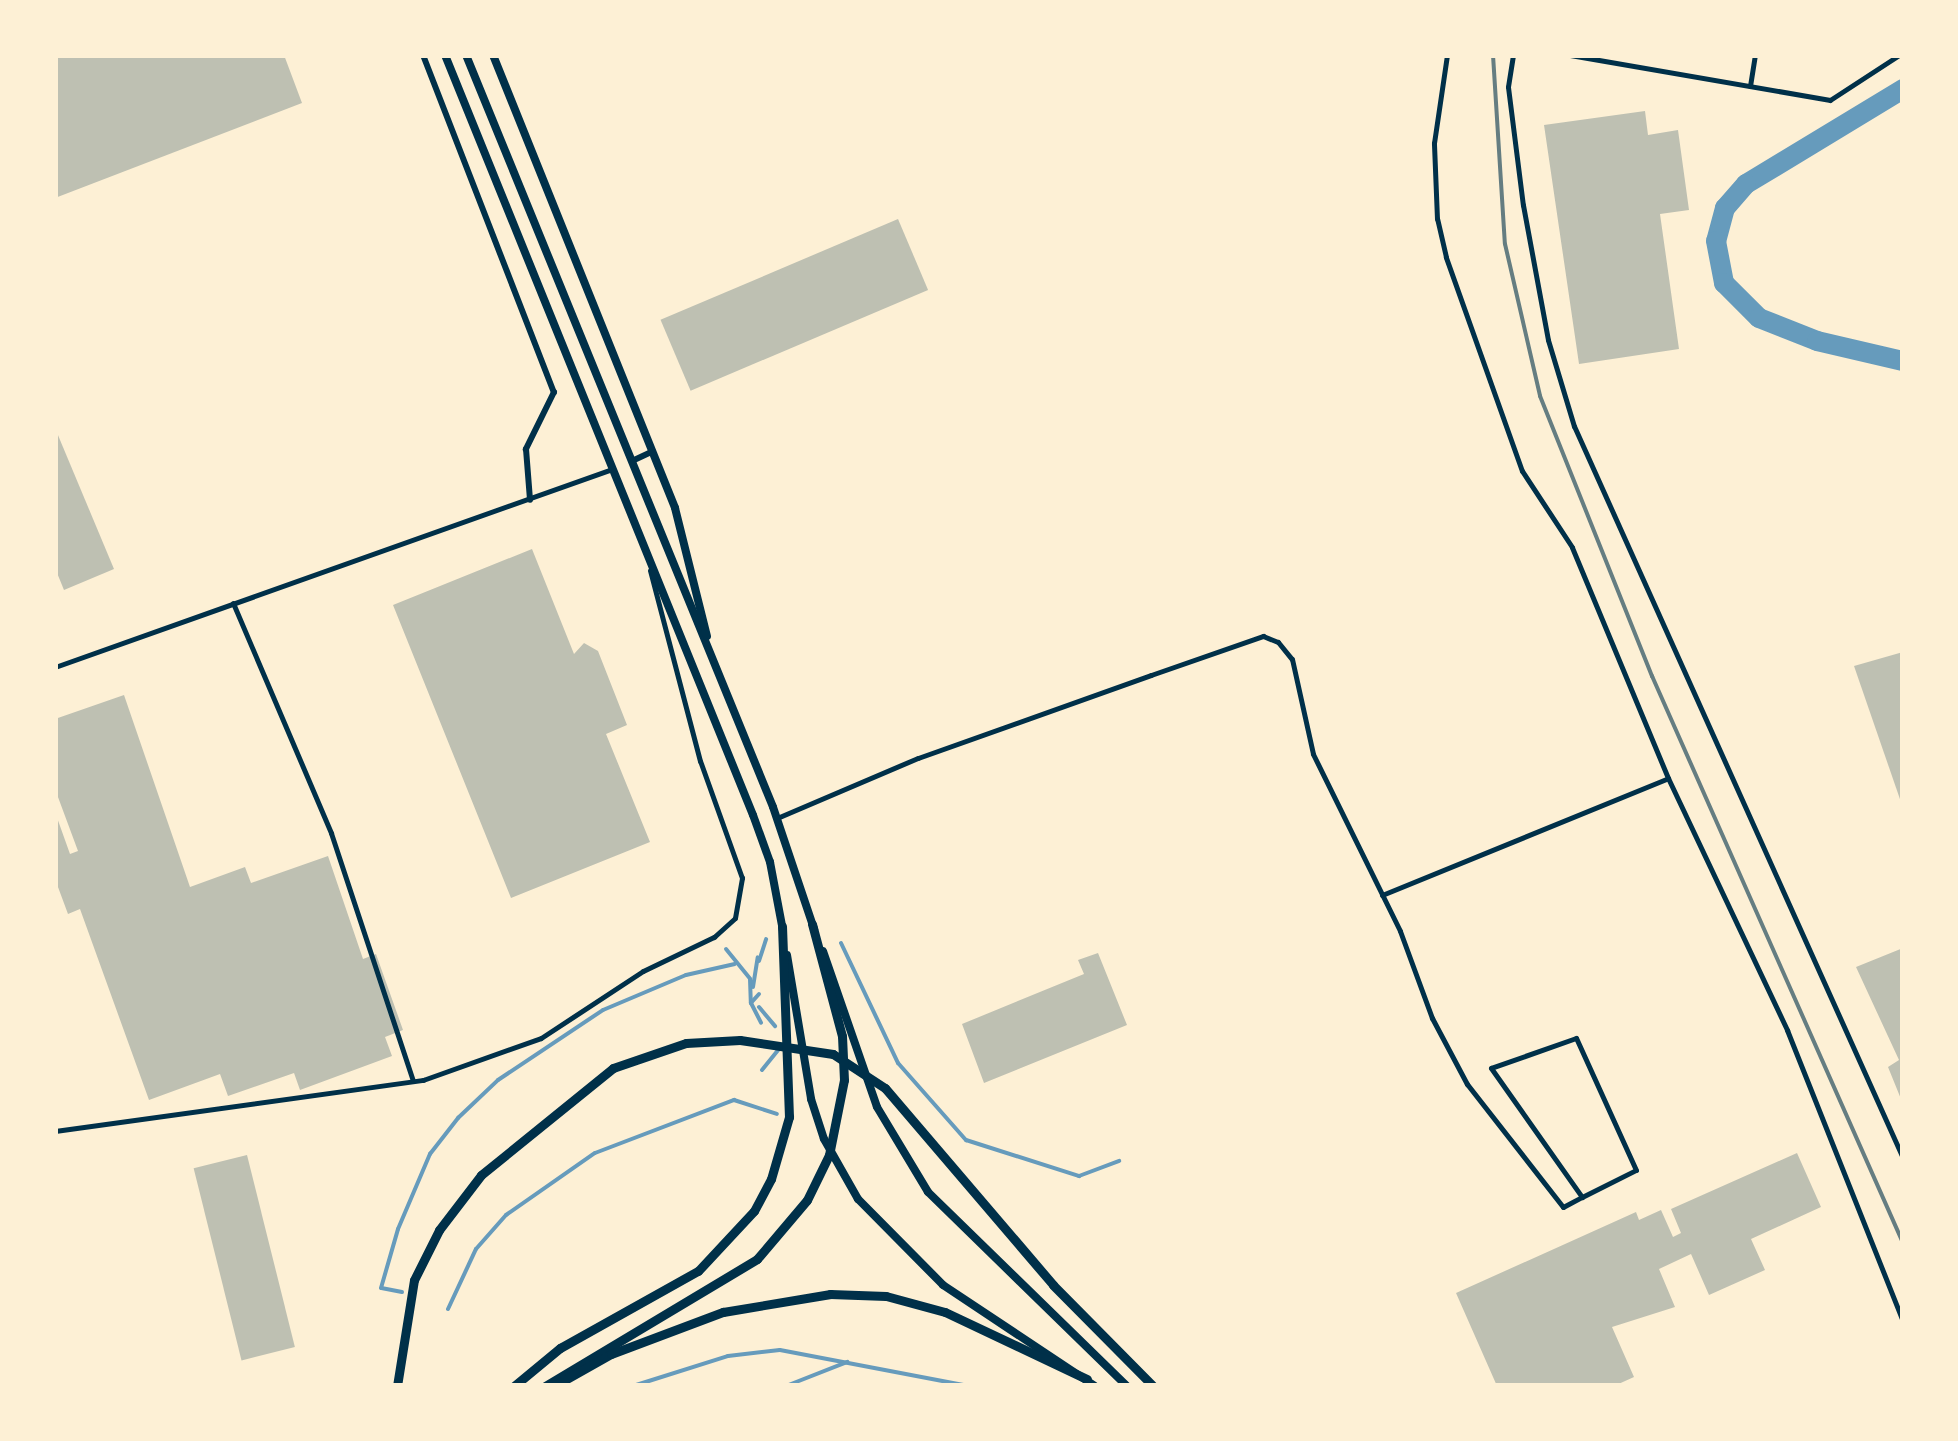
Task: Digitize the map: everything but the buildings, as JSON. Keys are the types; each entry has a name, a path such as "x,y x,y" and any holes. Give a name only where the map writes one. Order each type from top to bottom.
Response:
{"highway":[{"path":"545,1386 756,1260 797,1216 826,1166 837,1129 844,1080 842,1036 812,924"},
{"path":"514,1386 560,1348 670,1289 730,1242 772,1179 789,1117 792,1064 792,1018 782,926"},
{"path":"397,1386 414,1280 440,1230 481,1176 613,1068 686,1044 740,1040 832,1054 886,1088 1053,1285 1153,1386"},
{"path":"554,1386 611,1354 724,1312 830,1294 886,1296 945,1312 1091,1382"}],"main road":[{"path":"423,55 554,392 526,449 530,500"},
{"path":"444,55 770,862 782,926"},
{"path":"466,55 777,818 877,1108 928,1192 1127,1386"},
{"path":"493,55 653,451 690,558 710,657"},
{"path":"612,469 653,451"},
{"path":"792,1018 824,1139 885,1232 944,1285 1091,1382"}],"street":[{"path":"1447,55 1434,143 1436,219 1522,471 1572,548 1668,778 1786,1030 1903,1321"},
{"path":"1513,55 1508,87 1523,205 1548,340 1574,426 1903,1158"},
{"path":"1570,55 1830,100 1899,55"},
{"path":"1750,86 1755,55"},
{"path":"55,667 612,469"},
{"path":"55,1132 413,1082 541,1038 735,918 742,878 700,762 646,558"},
{"path":"233,602 331,833 413,1082"},
{"path":"777,818 918,758 1169,668 1263,636 1278,642 1292,659 1313,754 1467,1084 1563,1207 1636,1170 1576,1038 1492,1068 1582,1197"},
{"path":"1382,896 1668,778"}],"waterway":[{"path":"1903,89 1746,184 1725,208 1716,241 1724,283 1759,318 1817,341 1903,361"},
{"path":"759,961 766,939"},
{"path":"841,943 898,1063 966,1140 1079,1176 1119,1161"},
{"path":"726,949 750,979 751,1003"},
{"path":"753,987 758,957"},
{"path":"402,1292 381,1288 398,1229 430,1154 458,1118 498,1080 603,1010 686,975 735,964"},
{"path":"759,994 751,1003 761,1023"},
{"path":"759,1007 775,1026"},
{"path":"762,1070 778,1050"},
{"path":"448,1309 476,1249 506,1215 595,1153 734,1100 777,1114"},
{"path":"633,1386 728,1356 780,1350 969,1386"},
{"path":"786,1386 847,1362"}],"railway":[{"path":"1493,55 1505,244 1540,396 1652,676 1903,1243"}]}
